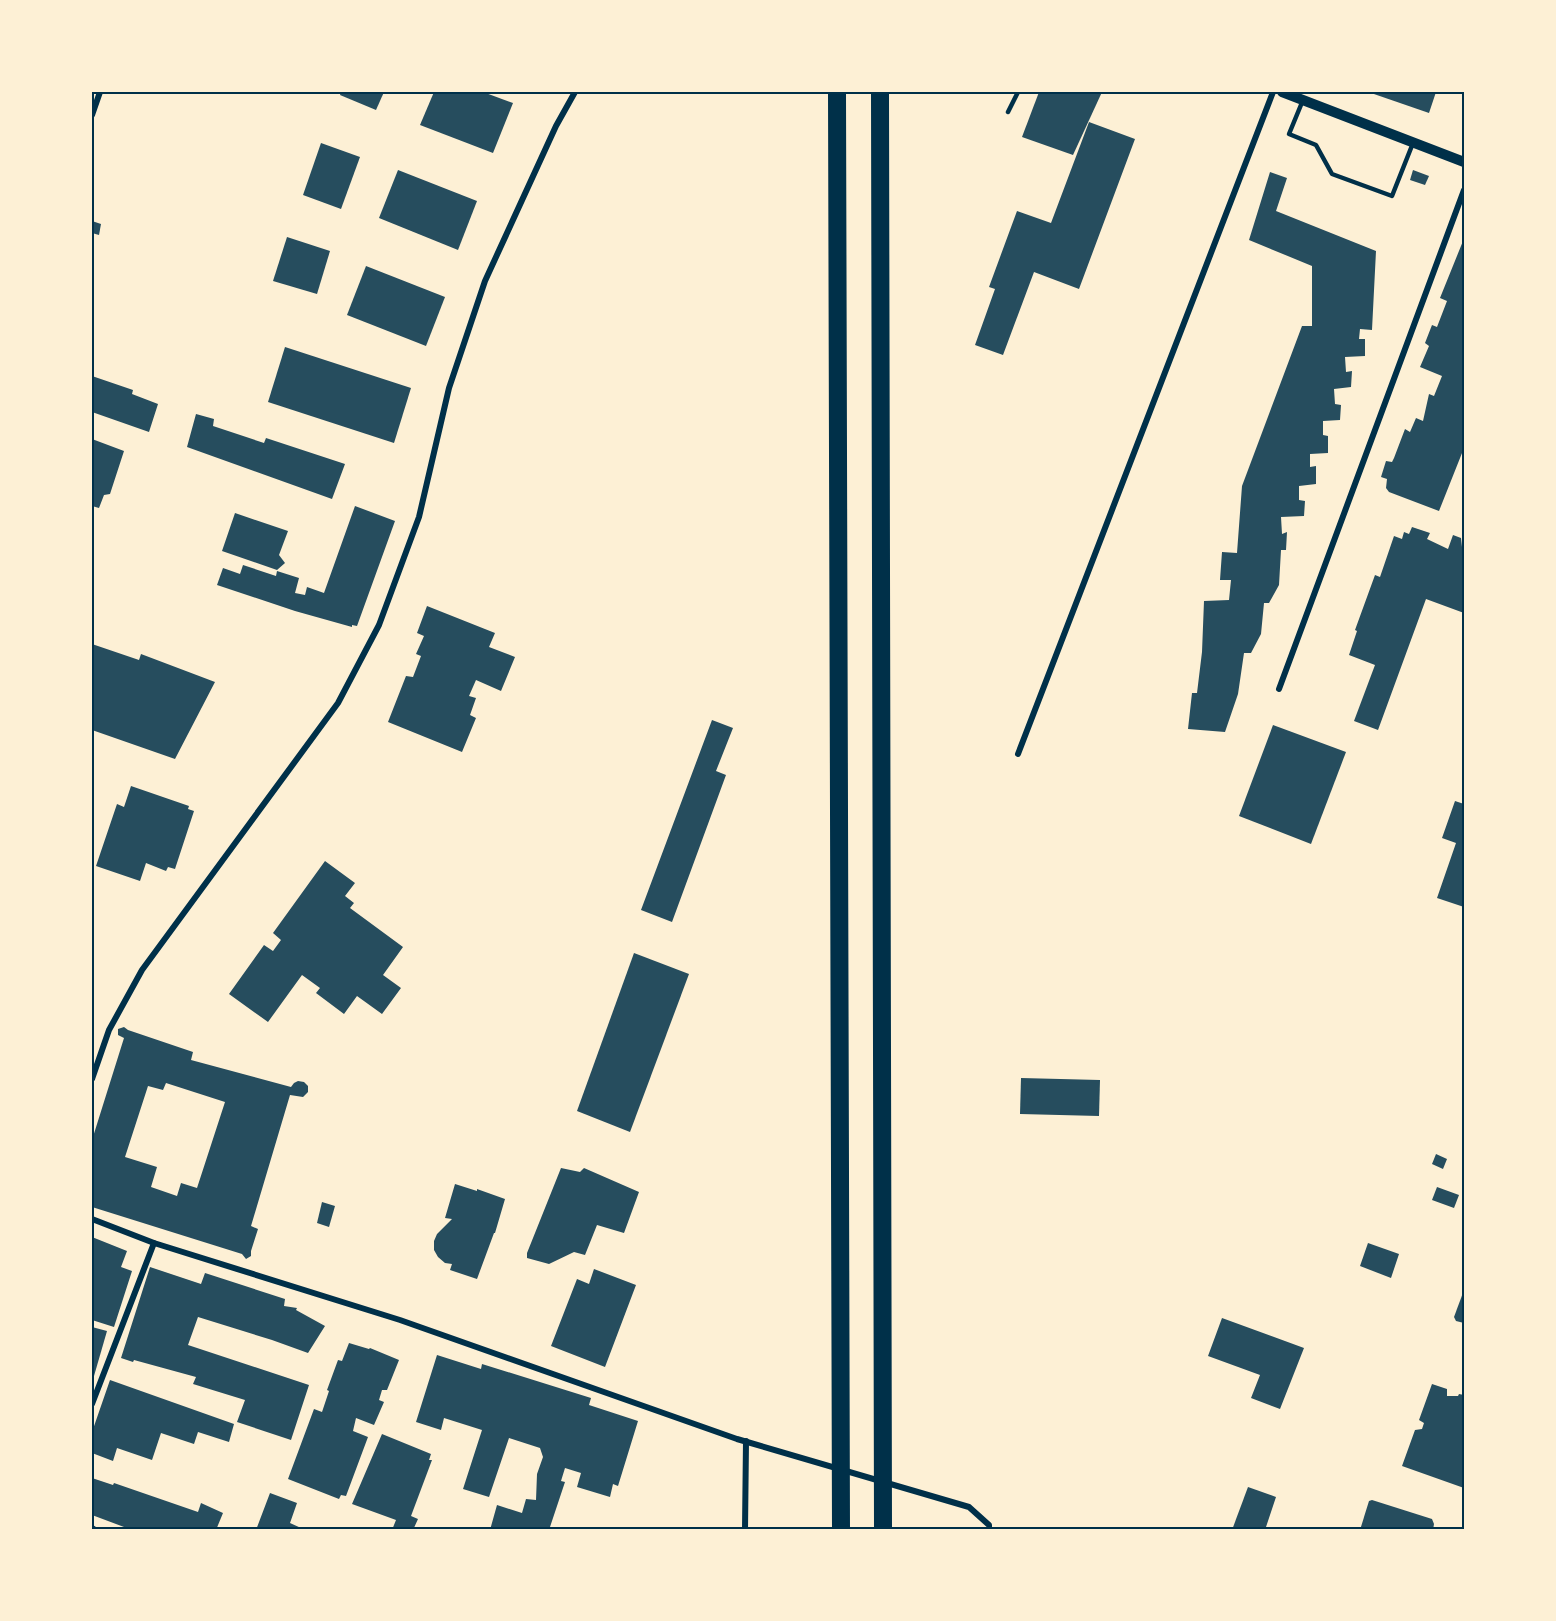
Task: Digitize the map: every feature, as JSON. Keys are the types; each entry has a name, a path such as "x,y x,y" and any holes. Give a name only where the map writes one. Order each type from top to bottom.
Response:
{"highway":[{"path":"837,92 841,1530"},
{"path":"880,92 883,1530"}],"street":[{"path":"92,115 100,92"},
{"path":"92,1078 109,1030 142,970 338,703 380,625 419,518 449,388 485,281 556,126 575,92"},
{"path":"1018,754 1272,92"},
{"path":"1282,92 1464,162"},
{"path":"1279,689 1464,190"},
{"path":"92,1219 154,1243 400,1320 746,1441 969,1507 989,1525 989,1530"},
{"path":"92,1404 154,1243"},
{"path":"745,1530 746,1441"}],"lane":[{"path":"1008,112 1018,92"},
{"path":"1303,100 1289,134 1316,146 1332,174 1392,196 1413,143"}],"building":[{"path":"341,92 384,92 376,110 340,95"},
{"path":"434,92 483,92 513,103 493,153 420,125"},
{"path":"1039,92 1102,92 1073,155 1022,137"},
{"path":"1371,92 1436,92 1429,113"},
{"path":"1089,122 1135,139 1079,289 1034,272 1003,355 975,345 995,289 989,287 1017,211 1051,223"},
{"path":"321,143 360,157 341,209 303,195"},
{"path":"398,170 477,201 458,250 379,218"},
{"path":"1413,170 1429,176 1425,185 1410,180"},
{"path":"1270,172 1287,178 1276,211 1376,251 1372,330 1360,329 1359,339 1365,339 1365,356 1345,357 1346,372 1352,371 1351,387 1334,389 1335,404 1341,405 1340,420 1323,421 1323,435 1328,436 1328,453 1310,454 1310,467 1316,466 1316,484 1299,486 1299,500 1305,501 1304,516 1281,517 1282,534 1287,532 1286,550 1281,550 1279,585 1269,603 1264,603 1261,634 1251,653 1244,653 1238,694 1225,732 1188,729 1192,693 1197,693 1202,652 1204,601 1229,600 1231,580 1220,580 1222,552 1237,553 1242,486 1302,326 1312,326 1312,266 1249,240"},
{"path":"92,221 101,224 99,235 92,233"},
{"path":"287,237 330,251 317,294 273,281"},
{"path":"1463,241 1464,448 1439,511 1389,492 1386,488 1387,479 1381,477 1386,461 1392,462 1394,458 1405,429 1410,432 1416,418 1423,421 1429,394 1434,396 1442,376 1420,367 1429,346 1425,343 1432,325 1437,327 1447,301 1440,298"},
{"path":"366,266 445,297 426,346 347,315"},
{"path":"285,347 411,388 394,443 268,402"},
{"path":"92,376 133,390 132,394 158,404 149,432 92,412"},
{"path":"196,414 214,419 213,426 264,443 266,438 345,464 332,499 187,447"},
{"path":"92,439 124,451 110,494 104,495 99,508 92,506"},
{"path":"355,506 395,521 357,626 352,625 352,627 295,611 217,585 223,568 240,574 243,565 276,576 277,571 299,578 295,593 305,595 307,587 324,593"},
{"path":"235,513 288,531 279,555 285,563 277,570 222,551"},
{"path":"1412,527 1430,533 1427,539 1448,549 1453,535 1461,538 1464,548 1464,613 1426,599 1378,730 1354,721 1375,665 1349,655 1357,631 1355,630 1375,575 1380,577 1394,536 1402,539 1404,532 1409,534"},
{"path":"427,606 495,633 489,647 515,657 501,691 476,680 469,696 476,698 470,715 476,718 462,752 388,722 406,676 413,677 421,656 416,654 424,636 417,633"},
{"path":"92,644 139,660 141,654 215,682 175,759 92,730"},
{"path":"712,720 733,728 716,771 726,775 672,922 641,910"},
{"path":"1273,725 1346,752 1311,844 1239,816"},
{"path":"131,786 189,806 188,809 194,811 175,869 168,867 166,871 146,863 140,881 96,866 117,804 124,807"},
{"path":"1455,801 1464,804 1464,907 1437,898 1456,843 1442,838"},
{"path":"325,861 355,883 345,896 354,903 350,908 403,947 383,975 401,988 382,1014 357,996 344,1014 316,993 320,988 302,975 268,1022 229,994 264,945 273,951 281,940 273,933"},
{"path":"634,953 689,974 630,1132 577,1111"},
{"path":"124,1027 193,1052 191,1060 291,1087 298,1081 308,1086 308,1092 303,1097 290,1095 251,1226 258,1229 251,1256 246,1259 242,1254 92,1207 92,1140 124,1038 118,1035 118,1029","holes":["166,1083 225,1102 197,1188 181,1183 177,1196 151,1187 157,1167 125,1157 148,1086 163,1090"]},
{"path":"1021,1078 1100,1080 1099,1116 1020,1114"},
{"path":"1436,1154 1447,1159 1443,1169 1432,1164"},
{"path":"561,1168 580,1172 584,1168 639,1192 624,1233 597,1225 585,1255 574,1252 549,1264 527,1258 527,1253"},
{"path":"455,1184 505,1199 477,1279 450,1270 452,1264 445,1263 434,1250 437,1234 452,1219 445,1218"},
{"path":"1437,1187 1459,1195 1454,1208 1432,1200"},
{"path":"322,1202 335,1206 329,1227 317,1223"},
{"path":"92,1237 127,1251 121,1267 132,1271 114,1327 92,1320"},
{"path":"1368,1243 1399,1254 1391,1278 1360,1266"},
{"path":"150,1267 201,1284 205,1273 285,1299 284,1306 297,1308 296,1310 325,1326 308,1353 198,1317 188,1345 309,1385 291,1440 237,1422 245,1400 193,1384 196,1377 121,1358"},
{"path":"594,1269 636,1285 605,1367 551,1346 577,1279 589,1284"},
{"path":"1464,1290 1464,1323 1456,1321 1454,1317"},
{"path":"1222,1318 1304,1348 1280,1409 1251,1398 1260,1375 1208,1356"},
{"path":"92,1327 107,1331 94,1376 92,1376"},
{"path":"349,1343 370,1348 399,1360 387,1390 382,1390 379,1400 384,1402 374,1425 356,1418 353,1431 368,1437 346,1496 341,1495 339,1499 288,1479 314,1409 322,1412 338,1360 342,1361"},
{"path":"437,1355 481,1369 482,1364 591,1398 589,1405 638,1421 618,1486 613,1484 610,1497 577,1487 581,1473 565,1468 561,1481 565,1482 549,1530 490,1530 497,1505 522,1513 526,1499 536,1500 537,1474 543,1457 540,1448 509,1438 489,1497 463,1489 482,1430 444,1418 441,1430 416,1422"},
{"path":"110,1380 234,1424 229,1442 198,1432 194,1444 161,1433 152,1460 117,1448 113,1461 92,1453 92,1432"},
{"path":"1432,1384 1447,1389 1447,1396 1464,1395 1464,1488 1402,1466 1415,1430 1422,1429 1424,1423 1419,1420"},
{"path":"382,1434 431,1454 429,1460 432,1460 411,1516 418,1519 413,1530 392,1530 396,1520 352,1504"},
{"path":"92,1478 113,1485 114,1483 198,1512 201,1503 223,1513 216,1530 132,1530 92,1515"},
{"path":"1248,1487 1276,1497 1265,1530 1232,1530"},
{"path":"270,1493 297,1503 290,1523 301,1528 300,1530 256,1530"},
{"path":"1369,1501 1432,1519 1433,1530 1360,1530"}]}
